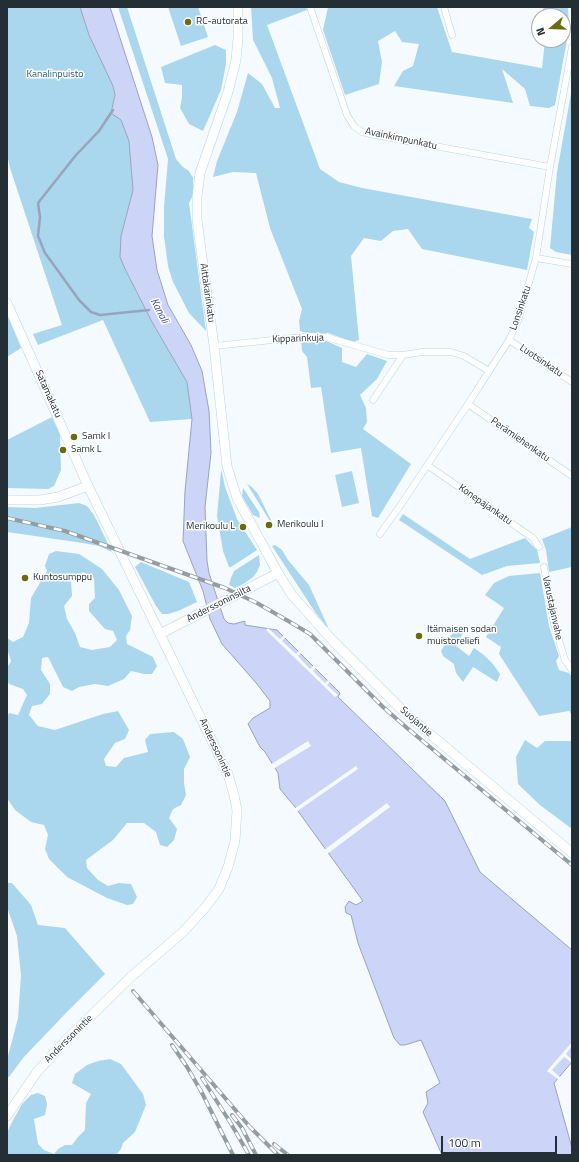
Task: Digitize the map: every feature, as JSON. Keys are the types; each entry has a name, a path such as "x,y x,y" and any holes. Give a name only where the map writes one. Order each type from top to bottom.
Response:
{"main road":[{"name":"Aittakarinkatu","path":"238,7 236,60 228,92 200,173 197,196 197,220 228,466 232,484 243,510 278,573"},
{"name":"Satamakatu","path":"7,302 88,486"},
{"path":"7,500 40,500 58,497 88,486"},
{"name":"Anderssonintie","path":"7,1116 36,1072 66,1040 134,975 183,932 204,909 219,889 228,867 234,841 236,810 234,795 228,774 88,486"},
{"name":"Anderssoninsilta","path":"160,634 278,573"},
{"name":"Suojantie","path":"278,573 292,595 311,618 405,712 494,789 572,853"}],"street":[{"name":"Avainkimpunkatu","path":"310,7 347,115 354,126 362,132 550,167"},
{"path":"444,7 452,35"},
{"name":"Lonsinkatu","path":"380,534 468,404 509,340 518,321 536,258 550,167 572,47"},
{"path":"536,258 572,264"},
{"name":"Kipparinkuja","path":"214,346 312,336 326,337 388,355 403,355 422,352 451,352 464,356 489,371"},
{"name":"Luotsinkatu","path":"509,340 572,382"},
{"path":"373,400 403,355"},
{"name":"Perämiehenkatu","path":"468,404 572,476"},
{"name":"Konepajankatu","path":"427,465 533,538 539,547"},
{"name":"Varustajanvahe","path":"544,567 554,624 566,660 572,670"}],"green space":[{"name":"Kanalinpuisto","path":"7,7 80,7 89,35 113,86 115,95 111,113 121,120 129,141 133,190 121,236 126,271 152,322 187,382 192,419 150,422 103,320 38,345 33,334 62,325 10,168 7,154"},
{"path":"118,7 127,7 176,159 189,171 193,178 193,195 189,203 206,331 189,313 173,282 168,266 164,236 164,207 168,159"},
{"name":"RC-autorata","path":"168,7 198,7 208,37 181,46"},
{"path":"251,7 306,7 307,10 267,25 320,169 339,182 362,188 532,219 529,228 534,232 527,270 422,249 408,229 393,231 381,241 364,238 351,256 359,340 353,342 328,333 308,333 300,331 299,321 302,309 270,228 256,173 233,172 213,177 217,161 237,112 248,73 262,84 275,108 280,108 272,78 253,40"},
{"path":"328,7 437,7 452,52 542,68 544,48 566,48 555,105 549,108 530,106 525,89 502,69 513,103 394,86 403,71 413,66 419,44 402,42 395,31 378,41 382,62 379,84 345,95 323,30"},
{"path":"543,7 568,7 568,8"},
{"path":"215,45 226,50 226,64 221,90 203,131 189,124 180,108 182,85 165,83 161,67"},
{"path":"572,88 572,255 556,252 550,248 557,172"},
{"path":"7,314 21,348 7,357"},
{"path":"301,339 324,340 342,348 342,362 356,367 367,354 387,361 377,379 360,395 366,408 367,422 363,429 411,464 378,518 372,516 361,448 331,453 321,387 311,388 307,357 302,351"},
{"path":"52,417 60,435 61,470 54,486 48,489 7,488 7,440"},
{"path":"221,471 225,487 237,519 257,550 231,567 229,567 223,551 217,516"},
{"path":"352,471 359,503 342,507 335,475"},
{"path":"247,484 258,494 273,526"},
{"path":"243,488 259,512 260,518 253,515 242,496"},
{"path":"79,503 87,506 94,515 112,552 99,546 7,532 7,507 35,508"},
{"path":"403,514 470,559 525,538 537,550 540,563 507,566 482,575 399,520"},
{"path":"572,527 572,567 549,572 546,550 542,539"},
{"path":"275,545 282,550 288,560 309,585 328,627 315,612 272,546"},
{"path":"56,551 79,554 102,569 119,590 132,616 130,630 126,636 127,644 153,657 157,666 152,674 131,671 124,679 108,686 95,684 79,687 72,691 63,687 48,657 42,658 41,670 50,684 50,694 42,704 32,706 29,715 38,726 55,730 103,714 118,711 129,730 125,739 115,743 104,759 106,766 116,767 124,758 148,752 145,740 150,734 174,732 183,739 190,757 184,769 186,795 181,805 173,809 169,818 177,829 174,840 167,847 160,845 156,832 144,823 127,823 113,840 86,860 87,868 98,880 108,886 119,883 131,884 137,897 133,904 127,905 107,898 67,877 49,859 45,849 48,835 44,825 31,822 15,810 7,798 7,717 9,713 18,715 27,695 23,689 9,684 7,680 7,668 11,661 7,649 7,638 13,642 23,637 29,623 31,598 47,571 45,566 49,554","holes":["83,572 94,578 95,598 89,604 89,611 105,629 113,631 117,640 110,647 92,650 80,647 75,633 67,619 64,606 72,596 71,580"]},
{"path":"259,555 260,565 253,577 235,588 229,585 234,571"},
{"path":"141,562 189,582 197,602 178,611 162,614 156,606 135,567"},
{"path":"540,573 549,626 559,656 556,661 559,670 569,673 572,677 572,715 569,711 539,716 499,654 501,647 486,637 504,608 485,595 494,583 509,576"},
{"path":"456,628 463,633 456,646 469,656 474,648 484,655 500,674 497,682 473,667 463,682 456,673 454,664 443,656 441,651"},
{"path":"525,740 537,748 545,741 572,741 572,829 540,805 518,784 516,757"},
{"path":"7,883 12,883 31,905 38,925 65,928 105,974 23,1058 9,1077 7,1077 7,1060 18,1018 21,976 17,936 7,907"},
{"path":"110,1059 121,1064 143,1094 146,1105 135,1132 123,1143 121,1149 116,1155 7,1155 7,1133 11,1124 22,1104 31,1095 38,1093 45,1096 47,1104 45,1115 34,1119 38,1144 44,1150 54,1154 58,1149 65,1145 72,1145 85,1130 86,1103 91,1094 72,1083 75,1074 87,1065"}],"water":[{"name":"Kanali","path":"80,7 110,7 152,137 158,165 152,236 157,270 168,305 191,345 202,371 209,411 211,453 205,507 207,561 209,573 224,619 228,623 234,624 245,621 245,625 277,630 340,693 338,697 445,801 480,872 572,950 572,1062 554,1083 572,1148 572,1155 442,1155 423,1112 428,1103 426,1092 440,1083 421,1040 400,1045 394,1038 358,943 351,915 346,913 345,907 349,901 356,905 363,901 295,807 280,789 278,773 265,752 260,747 248,724 253,718 270,708 270,701 222,644 210,619 203,591 183,541 185,491 192,419 187,382 152,322 120,257 121,236 133,190 129,141 121,120 111,113 115,95 113,86 89,35"}],"pier":[{"path":"268,628 280,639 285,634 287,636 282,641 296,654 300,650 302,652 298,656 310,669 315,664 317,667 313,671 325,683 329,679 331,681 327,685 338,695 335,697 266,630"},
{"path":"308,741 311,746 273,769 270,765"},
{"path":"356,766 358,769 296,812 294,809"},
{"path":"387,803 390,807 327,854 324,850"},
{"path":"572,1042 572,1046 566,1054 572,1060 572,1063 564,1057 552,1070 561,1078 559,1080 547,1071"}],"waterway":[{"name":"Kanali","path":"113,110 99,131 76,155 38,203 40,217 38,236 45,253 79,300 91,312 100,315 149,310"}],"railway":[{"path":"7,518 65,531 225,588 257,603 310,634 383,707 572,865"},
{"path":"133,991 250,1127 278,1155"},
{"path":"172,1045 201,1091 233,1155"},
{"path":"202,1078 249,1155"},
{"path":"232,1115 242,1128 256,1155"},
{"path":"274,1144 288,1155"}],"place":[{"name":"RC-autorata","path":"188,22"},
{"name":"Samk I","path":"74,437"},
{"name":"Samk L","path":"63,450"},
{"name":"Merikoulu I","path":"269,525"},
{"name":"Merikoulu L","path":"243,527"},
{"name":"Kuntosumppu","path":"25,578"},
{"name":"Itämaisen sodan muistoreliefi","path":"419,636"}]}
